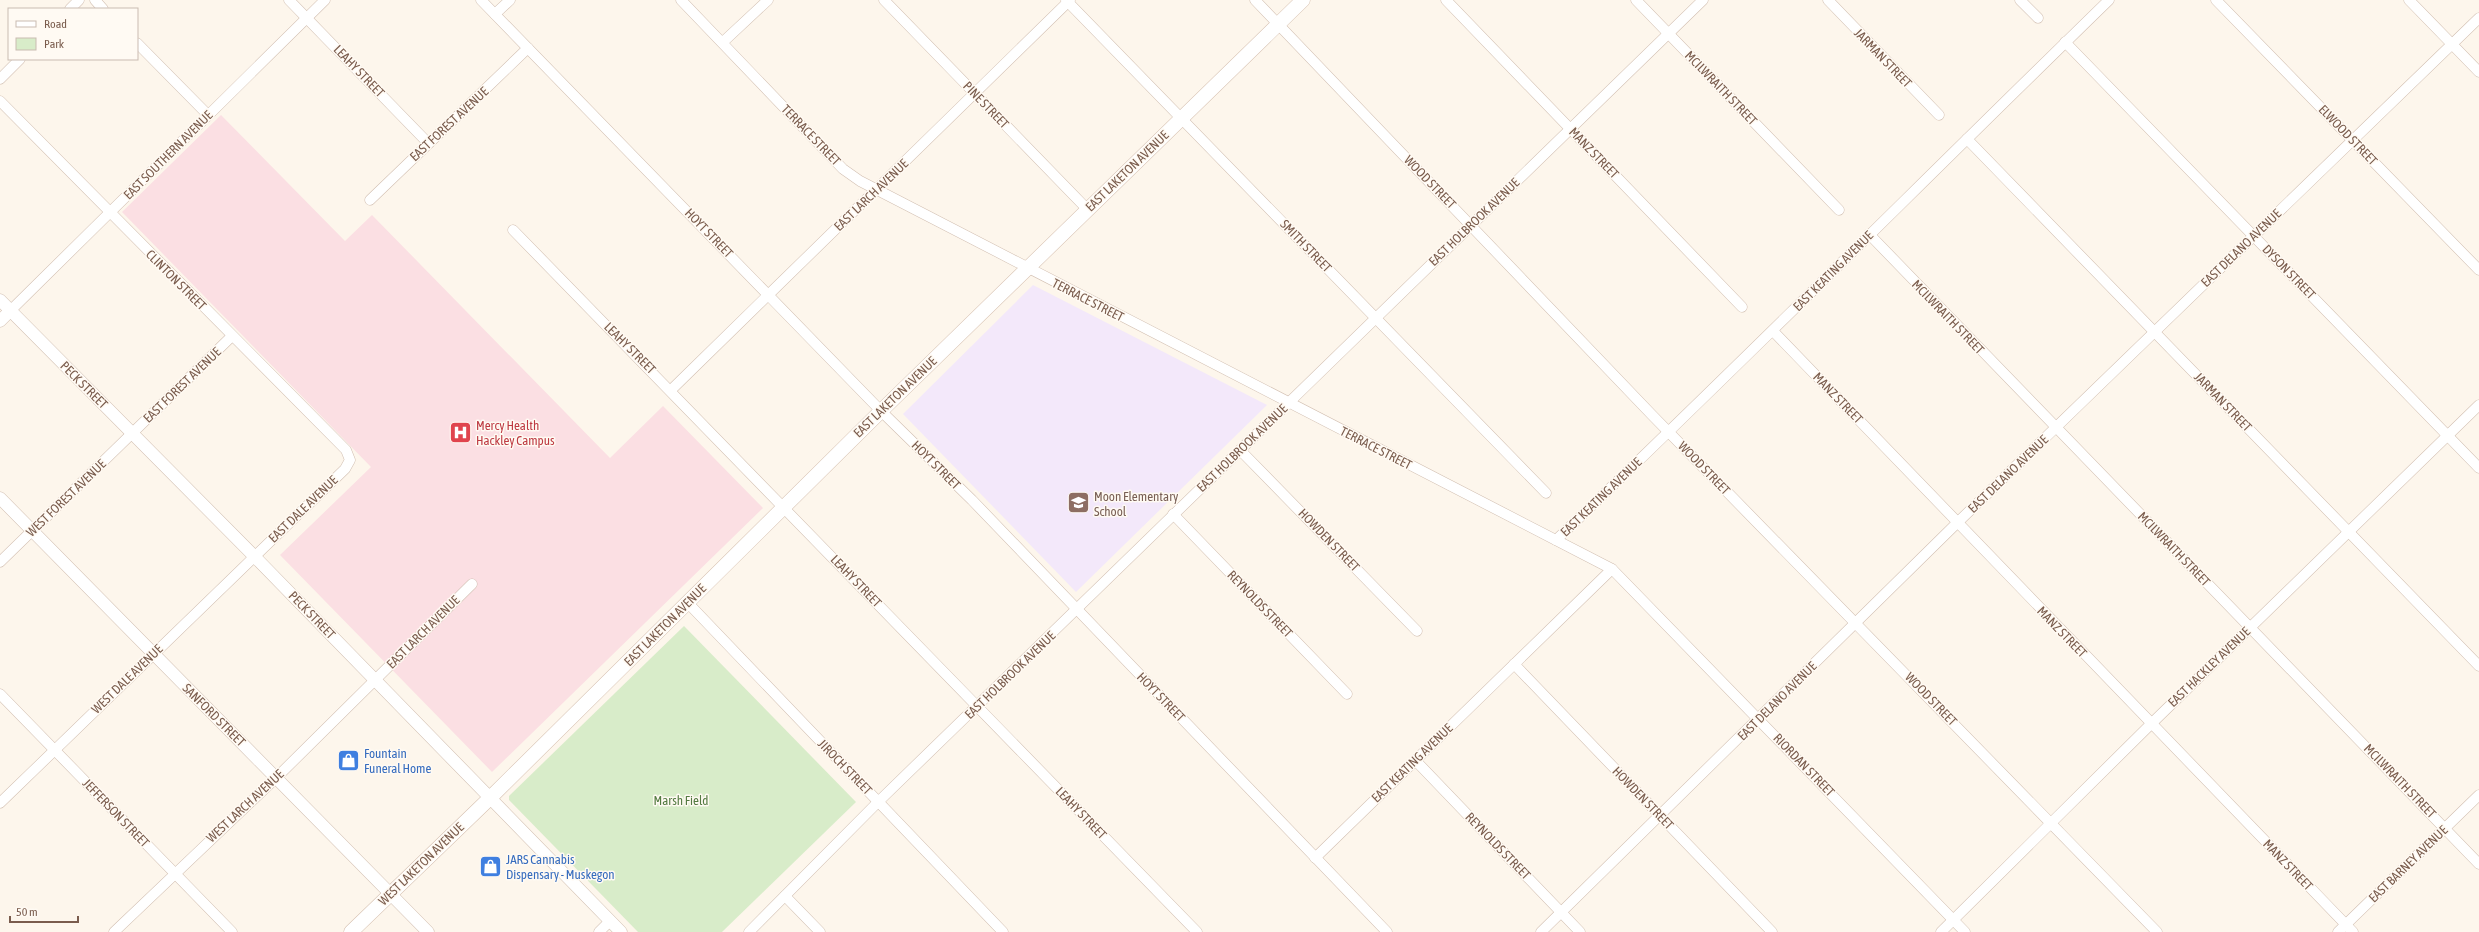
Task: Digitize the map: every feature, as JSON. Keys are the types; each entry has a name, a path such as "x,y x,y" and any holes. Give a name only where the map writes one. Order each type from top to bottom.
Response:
{"main road":[{"name":"EAST LAKETON AVENUE","path":"491,797 785,507 881,410 1303,0"},
{"name":"WEST LAKETON AVENUE","path":"351,932 491,797"}],"street":[{"path":"71,8 79,0"},
{"path":"95,0 102,8"},
{"name":"LEAHY STREET","path":"289,0 428,143"},
{"name":"EAST SOUTHERN AVENUE","path":"10,310 324,0"},
{"name":"HOYT STREET","path":"481,0 881,410 972,500 1387,932"},
{"path":"495,14 510,0"},
{"name":"TERRACE STREET","path":"681,0 723,42 843,169 876,190 1543,533"},
{"path":"723,42 768,0"},
{"name":"PINE STREET","path":"884,0 1088,209"},
{"name":"WOOD STREET","path":"1255,0 1472,225 1668,432 2157,932"},
{"name":"MANZ STREET","path":"1446,0 1742,307"},
{"name":"MCILWRAITH STREET","path":"1636,0 1839,210"},
{"name":"EAST HOLBROOK AVENUE","path":"749,932 878,802 1703,0"},
{"name":"JARMAN STREET","path":"1828,0 1939,115"},
{"path":"2020,0 2038,18"},
{"name":"EAST KEATING AVENUE","path":"1556,540 1773,331 1868,234 1916,190 2109,0"},
{"name":"ELWOOD STREET","path":"2216,0 2479,270"},
{"path":"2409,0 2479,72"},
{"name":"EAST LARCH AVENUE","path":"671,390 1068,1"},
{"name":"SMITH STREET","path":"1068,1 1546,493"},
{"name":"EAST DELANO AVENUE","path":"1541,932 2155,331 2479,18"},
{"name":"DYSON STREET","path":"2065,42 2479,468"},
{"path":"138,44 208,115"},
{"name":"EAST FOREST AVENUE","path":"370,200 528,48"},
{"path":"0,79 19,60"},
{"name":"CLINTON STREET","path":"0,101 346,450 350,460"},
{"name":"JARMAN STREET","path":"1967,139 2479,666"},
{"name":"LEAHY STREET","path":"513,230 671,390 977,707 1198,932"},
{"name":"MCILWRAITH STREET","path":"1868,234 2479,864"},
{"name":"PECK STREET","path":"0,300 491,797 621,932"},
{"path":"0,321 10,310"},
{"name":"MANZ STREET","path":"1773,331 1957,524 2353,932"},
{"name":"EAST FOREST AVENUE","path":"131,434 232,336"},
{"name":"EAST HACKLEY AVENUE","path":"1941,932 2151,724 2479,405"},
{"name":"WEST FOREST AVENUE","path":"0,562 131,434"},
{"name":"HOWDEN STREET","path":"1240,450 1417,631"},
{"name":"EAST DALE AVENUE","path":"254,556 345,469 350,460"},
{"name":"SANFORD STREET","path":"0,498 153,654 277,777 428,932"},
{"name":"REYNOLDS STREET","path":"1173,514 1347,694"},
{"name":"RIORDAN STREET","path":"1543,533 1612,569 1965,932"},
{"name":"WEST DALE AVENUE","path":"0,803 254,556"},
{"name":"EAST KEATING AVENUE","path":"1315,858 1612,569"},
{"name":"EAST LARCH AVENUE","path":"375,679 472,584"},
{"name":"JIROCH STREET","path":"687,602 1003,932"},
{"name":"HOWDEN STREET","path":"1514,664 1772,932"},
{"name":"WEST LARCH AVENUE","path":"114,932 277,777 375,679"},
{"name":"JEFFERSON STREET","path":"0,694 232,932"},
{"name":"REYNOLDS STREET","path":"1415,760 1580,932"},
{"name":"EAST BARNEY AVENUE","path":"2338,932 2479,795"},
{"path":"785,896 820,932"},
{"path":"599,932 610,921"}],"shaded area":[{"name":"Mercy Health Hackley Campus","path":"221,115 345,241 372,215 610,458 663,406 763,508 492,772 280,555 371,467 122,212"},
{"name":"Moon Elementary School","path":"1033,285 1267,405 1076,592 903,414"}],"green space":[{"name":"Marsh Field","path":"684,626 856,802 722,932 638,932 509,800 509,796"}],"place":[{"name":"Mercy Health Hackley Campus","path":"461,432"},
{"name":"Moon Elementary School","path":"1079,503"},
{"name":"Fountain Funeral Home","path":"349,760"},
{"name":"JARS Cannabis Dispensary - Muskegon","path":"490,866"}]}
